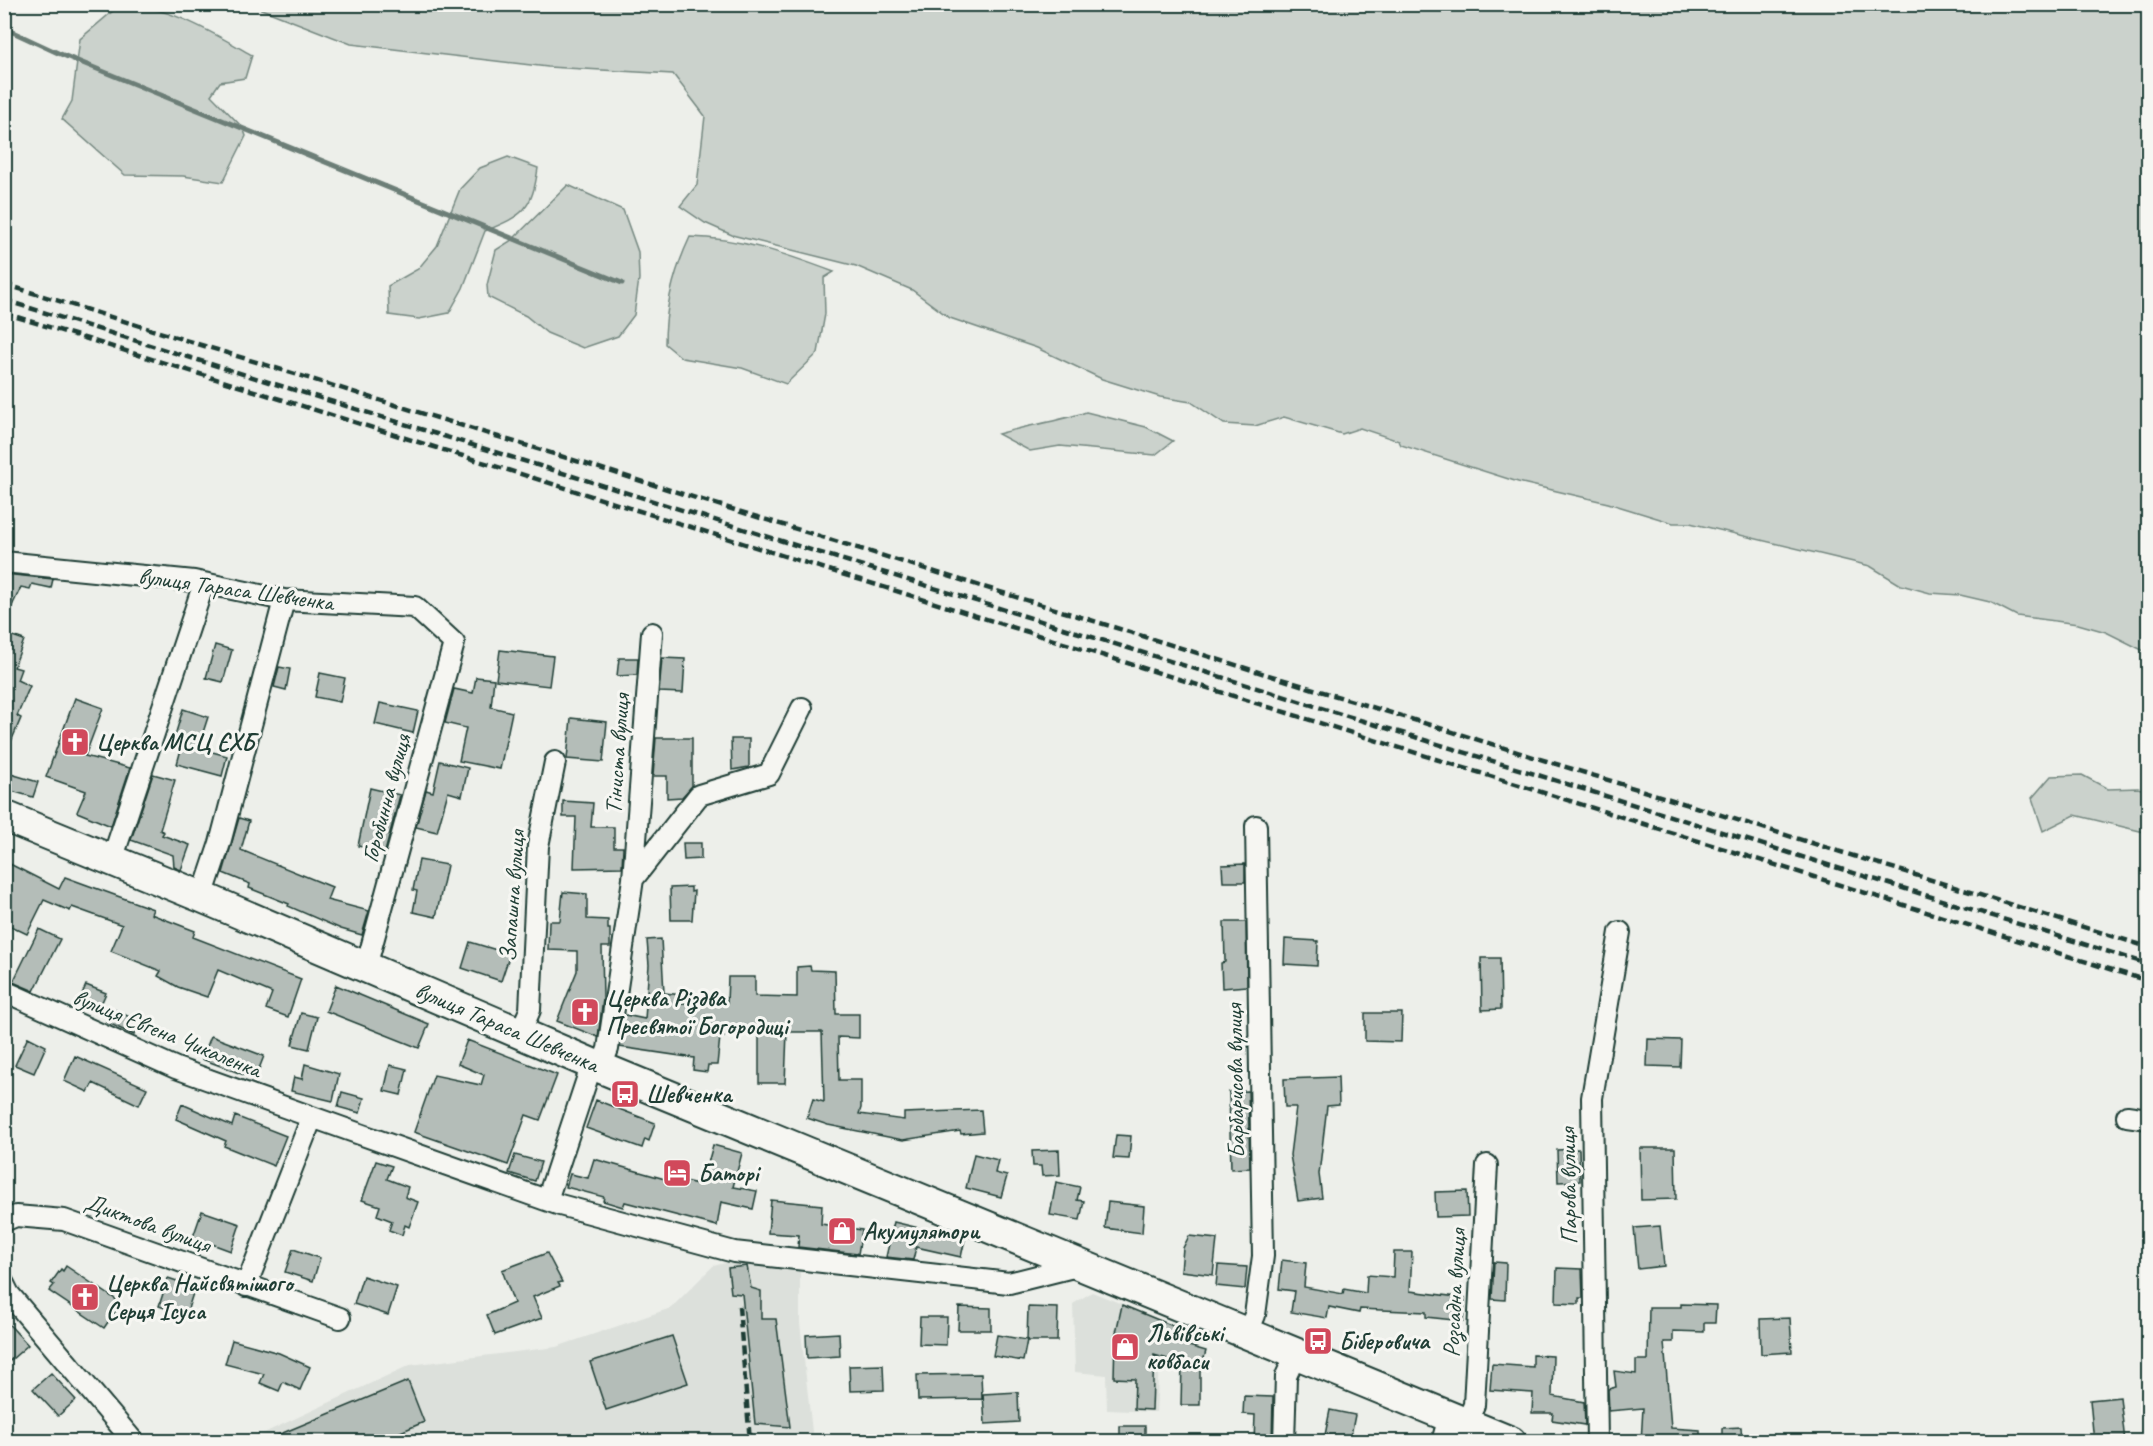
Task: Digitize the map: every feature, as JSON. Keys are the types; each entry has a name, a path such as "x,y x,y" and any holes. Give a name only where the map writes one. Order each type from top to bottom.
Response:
{"main road":[{"name":"вулиця Тараса Шевченка","path":"4,816 202,897 597,1066 1296,1354 1452,1427 1510,1442"}],"street":[{"name":"вулиця Тараса Шевченка","path":"4,562 204,583 284,600 415,607 454,643"},
{"path":"112,860 204,583"},
{"path":"202,897 220,843 284,600"},
{"name":"Тіниста вулиця","path":"597,1066 608,1049 633,879 652,633"},
{"name":"Горобинна вулиця","path":"366,967 454,643"},
{"name":"Тіниста вулиця","path":"633,879 699,795 769,774 802,708"},
{"name":"Запашна вулиця","path":"520,1033 530,1010 538,846 555,762"},
{"name":"Барбарисова вулиця","path":"1247,1334 1255,1315 1263,1256 1256,826"},
{"name":"Парова вулиця","path":"1597,1442 1592,1098 1620,932"},
{"name":"вулиця Євгена Чикаленка","path":"4,991 176,1068 312,1117 547,1200 734,1252 1009,1283 1081,1265"},
{"path":"547,1200 597,1066"},
{"path":"2127,1116 2148,1119"},
{"path":"246,1286 312,1117"},
{"name":"Розсадна вулиця","path":"1452,1427 1474,1405 1487,1165"},
{"name":"Диктова вулиця","path":"4,1221 16,1216 64,1220 340,1318"},
{"path":"4,1284 9,1293 134,1442"},
{"path":"1284,1442 1286,1376 1296,1354"}],"shaded area":[{"path":"120,5 155,9 189,21 252,55 245,78 220,82 211,95 243,128 246,136 223,182 183,176 125,175 62,119 72,101 80,39"},
{"path":"251,5 2148,5 2148,653 2106,632 2078,624 2017,616 1990,602 1960,595 1930,593 1901,585 1870,566 1690,523 1673,523 1608,503 1518,482 1401,445 1399,441 1360,428 1342,434 1284,417 1255,426 1224,424 1191,402 1160,397 1102,379 1037,348 950,318 912,290 856,266 732,235 705,223 680,206 697,185 705,116 673,74 548,67 351,44"},
{"path":"508,157 538,168 533,193 524,209 517,215 485,231 463,288 449,313 419,319 389,315 388,286 418,269 437,246 460,189 480,168"},
{"path":"568,185 623,210 638,252 639,279 634,315 618,336 583,348 547,333 526,316 488,297 487,285 496,250 512,240"},
{"path":"690,237 745,244 781,253 834,272 824,278 825,314 818,353 786,384 742,368 682,358 665,344 672,289 679,263"},
{"path":"1086,412 1146,427 1173,441 1155,455 1060,446 1030,451 998,434"},
{"path":"2082,775 2108,789 2138,788 2148,791 2148,833 2075,815 2043,831 2032,798 2051,776"},
{"path":"742,1259 800,1269 800,1323 813,1441 249,1440 410,1365 556,1347 671,1308 713,1266"},
{"name":"Львівські ковбаси","path":"1092,1292 1179,1327 1171,1363 1159,1364 1156,1412 1107,1410 1106,1375 1075,1372 1073,1304"}],"building":[{"path":"4,574 53,579 51,588 32,584 30,589 21,587 4,623"},
{"path":"4,633 24,640 14,667 21,669 17,680 30,686 17,716 21,718 5,756"},
{"path":"215,645 232,650 223,682 206,678"},
{"path":"500,650 553,656 549,686 496,680"},
{"path":"619,658 638,658 637,675 617,676"},
{"path":"662,658 685,659 683,693 659,692"},
{"path":"279,667 290,669 286,690 274,687"},
{"path":"320,673 345,678 340,702 315,697"},
{"path":"476,677 494,679 491,707 512,712 500,769 459,761 466,728 445,723 454,689 473,693"},
{"path":"75,698 103,708 85,756 130,768 111,826 77,812 86,791 46,777"},
{"path":"380,703 418,711 413,733 375,724"},
{"path":"183,709 208,717 198,748 227,756 222,776 177,764 183,742 174,739"},
{"path":"571,718 607,722 603,762 567,759"},
{"path":"656,738 692,738 692,786 682,797 667,798 667,776 653,776"},
{"path":"731,739 749,739 749,767 732,770"},
{"path":"440,761 468,768 462,796 448,792 437,832 416,827 426,790 433,792"},
{"path":"4,772 38,782 33,797 4,789"},
{"path":"153,774 175,780 160,830 164,832 162,835 190,845 181,870 174,867 173,855 131,840"},
{"path":"370,788 400,795 385,852 358,846"},
{"path":"563,801 593,803 591,827 614,827 614,847 623,847 622,867 574,868 576,817 563,817"},
{"path":"239,818 249,821 241,850 332,887 327,900 369,911 362,935 341,929 288,906 289,904 249,888 250,884 223,873"},
{"path":"683,843 701,843 701,859 684,860"},
{"path":"419,860 447,865 436,917 413,912 417,891 413,890"},
{"path":"4,861 59,889 65,877 153,909 151,914 195,931 193,937 301,979 288,1017 266,1009 272,993 218,970 207,997 178,987 158,976 161,971 111,951 122,925 72,907 70,911 44,900 27,934 4,923"},
{"path":"1245,864 1245,882 1223,882 1222,865"},
{"path":"691,887 691,892 694,891 692,920 671,920 670,888"},
{"path":"563,892 587,894 587,919 608,920 610,947 602,947 603,999 598,1037 557,1021 577,971 577,951 548,950 549,921 560,921"},
{"path":"1224,922 1246,922 1247,986 1222,988 1221,963 1225,962"},
{"path":"39,929 60,939 34,991 13,982"},
{"path":"661,939 664,993 683,995 682,1003 727,1003 728,977 755,977 755,996 797,997 797,967 810,966 811,970 835,971 836,1014 859,1014 859,1038 838,1037 839,1080 861,1080 859,1114 904,1120 904,1113 981,1110 983,1132 961,1134 960,1131 903,1140 828,1125 807,1118 813,1099 824,1102 822,1032 787,1032 785,1083 759,1083 759,1032 724,1032 724,1037 720,1037 717,1065 708,1065 707,1072 693,1070 694,1058 620,1047 625,1015 645,1019 649,965 647,940"},
{"path":"1285,939 1318,941 1317,966 1284,964"},
{"path":"470,942 510,954 501,981 462,968"},
{"path":"1481,958 1500,958 1501,1009 1482,1010"},
{"path":"86,985 106,993 98,1011 78,1003"},
{"path":"336,985 429,1024 419,1048 326,1011"},
{"path":"113,1009 140,1022 134,1035 106,1022"},
{"path":"301,1013 317,1017 309,1049 292,1045"},
{"path":"1365,1013 1402,1013 1401,1042 1365,1041"},
{"path":"211,1036 264,1056 255,1079 202,1059"},
{"path":"28,1037 46,1046 34,1073 15,1065"},
{"path":"1648,1039 1681,1040 1680,1067 1647,1066"},
{"path":"467,1040 557,1075 540,1120 526,1115 508,1165 414,1132 434,1075 481,1085 484,1075 458,1064"},
{"path":"75,1056 147,1088 139,1105 93,1083 88,1092 64,1081"},
{"path":"305,1064 339,1074 333,1101 291,1091 294,1077 302,1079"},
{"path":"390,1065 407,1069 401,1095 384,1091"},
{"path":"1338,1077 1339,1105 1327,1106 1319,1174 1322,1198 1298,1201 1290,1155 1296,1107 1285,1107 1284,1079"},
{"path":"1248,1091 1250,1168 1231,1169 1229,1092"},
{"path":"342,1092 364,1098 360,1113 338,1107"},
{"path":"596,1100 655,1123 649,1141 645,1139 642,1148 586,1128"},
{"path":"182,1104 232,1126 235,1116 286,1136 274,1166 224,1146 226,1141 176,1119"},
{"path":"1116,1135 1131,1136 1129,1159 1113,1158"},
{"path":"713,1145 742,1153 733,1187 757,1191 753,1209 721,1202 717,1226 625,1202 623,1207 603,1201 604,1197 566,1187 570,1174 588,1178 594,1159 679,1183 680,1180 702,1185"},
{"path":"1640,1148 1675,1148 1676,1199 1641,1200"},
{"path":"1579,1149 1580,1181 1558,1182 1557,1150"},
{"path":"1059,1150 1060,1175 1042,1176 1041,1166 1033,1166 1032,1151"},
{"path":"974,1154 998,1160 995,1173 1007,1176 1001,1197 966,1188"},
{"path":"515,1155 541,1162 535,1181 509,1173"},
{"path":"376,1161 392,1166 387,1179 408,1187 405,1197 418,1202 409,1227 405,1225 402,1235 389,1230 392,1221 377,1215 380,1206 362,1200"},
{"path":"1056,1182 1080,1187 1077,1200 1084,1201 1080,1220 1050,1215"},
{"path":"1467,1191 1468,1216 1436,1217 1435,1192"},
{"path":"771,1200 822,1205 821,1224 862,1230 858,1254 798,1247 799,1235 768,1233"},
{"path":"1108,1202 1144,1206 1142,1233 1105,1228"},
{"path":"202,1211 240,1224 231,1251 193,1237"},
{"path":"894,1222 965,1239 961,1257 916,1247 913,1260 886,1257"},
{"path":"1660,1226 1664,1266 1638,1269 1634,1228"},
{"path":"1189,1236 1217,1239 1213,1275 1181,1271 1183,1248"},
{"path":"293,1249 320,1258 313,1281 285,1272"},
{"path":"1394,1252 1412,1252 1410,1291 1465,1298 1463,1321 1426,1317 1426,1312 1360,1309 1359,1313 1329,1307 1327,1318 1291,1312 1294,1291 1279,1289 1282,1260 1306,1263 1304,1287 1343,1294 1344,1289 1366,1293 1367,1275 1393,1277"},
{"path":"547,1253 562,1282 558,1283 560,1286 533,1297 542,1318 495,1335 487,1315 514,1303 502,1270"},
{"path":"1494,1262 1506,1263 1505,1300 1492,1299"},
{"path":"1218,1265 1247,1267 1245,1289 1216,1286"},
{"name":"Церква Найсвятішого Серця Ісуса","path":"66,1266 121,1303 104,1328 49,1291 54,1285 51,1283"},
{"path":"747,1266 751,1288 761,1291 761,1319 776,1319 790,1427 755,1424 742,1294 731,1293 728,1268"},
{"path":"1557,1268 1582,1269 1583,1298 1579,1298 1579,1304 1556,1303"},
{"path":"363,1276 397,1287 388,1315 354,1304"},
{"path":"168,1278 195,1287 186,1315 159,1306"},
{"path":"1681,1304 1716,1305 1715,1323 1704,1323 1704,1332 1673,1331 1673,1342 1664,1342 1671,1428 1700,1430 1700,1442 1641,1442 1643,1408 1609,1411 1608,1389 1616,1387 1614,1371 1636,1374 1636,1360 1648,1360 1649,1307 1681,1307"},
{"path":"1122,1305 1178,1328 1175,1342 1206,1351 1200,1372 1200,1405 1181,1405 1182,1363 1154,1355 1152,1410 1134,1409 1135,1379 1114,1378 1115,1337"},
{"path":"959,1307 991,1308 991,1330 958,1330"},
{"path":"1028,1307 1058,1308 1057,1341 1027,1341"},
{"path":"920,1317 947,1317 946,1345 919,1344"},
{"path":"1790,1318 1792,1352 1761,1354 1760,1319"},
{"path":"4,1319 28,1345 4,1366"},
{"path":"839,1333 840,1356 807,1358 806,1335"},
{"path":"997,1335 1027,1340 1023,1361 993,1356"},
{"path":"672,1336 688,1383 606,1410 590,1362"},
{"path":"232,1340 279,1353 310,1367 300,1390 283,1382 279,1391 260,1383 264,1374 225,1364"},
{"path":"1533,1355 1553,1356 1552,1396 1584,1402 1585,1425 1552,1420 1553,1413 1532,1413 1533,1393 1490,1390 1492,1364 1533,1367"},
{"path":"883,1365 884,1390 850,1391 849,1366"},
{"path":"51,1373 76,1400 58,1416 33,1389"},
{"path":"981,1374 982,1399 918,1400 917,1375"},
{"path":"408,1381 424,1422 377,1442 261,1442"},
{"path":"1018,1392 1019,1422 985,1424 983,1394"},
{"path":"1244,1396 1273,1397 1272,1442 1254,1442 1255,1415 1243,1414"},
{"path":"2120,1397 2125,1442 2094,1442 2090,1400"},
{"path":"1330,1410 1355,1415 1350,1440 1325,1435"},
{"path":"1120,1426 1145,1426 1145,1442 1120,1442"},
{"path":"1741,1427 1742,1442 1722,1442 1722,1428"}],"waterway":[{"path":"4,28 58,53 622,283"}],"railway":[{"path":"4,284 2148,947"},
{"path":"4,300 2148,964"},
{"path":"4,313 2148,981"},
{"path":"739,1306 750,1442"}],"place":[{"name":"Церква МСЦ ЄХБ","path":"75,742"},
{"name":"Церква Різдва Пресвятої Богородиці","path":"585,1012"},
{"name":"Шевченка","path":"625,1094"},
{"name":"Баторі","path":"677,1173"},
{"name":"Акумулятори","path":"842,1231"},
{"name":"Церква Найсвятішого Серця Ісуса","path":"85,1297"},
{"name":"Біберовича","path":"1318,1341"},
{"name":"Львівські ковбаси","path":"1125,1347"}]}
